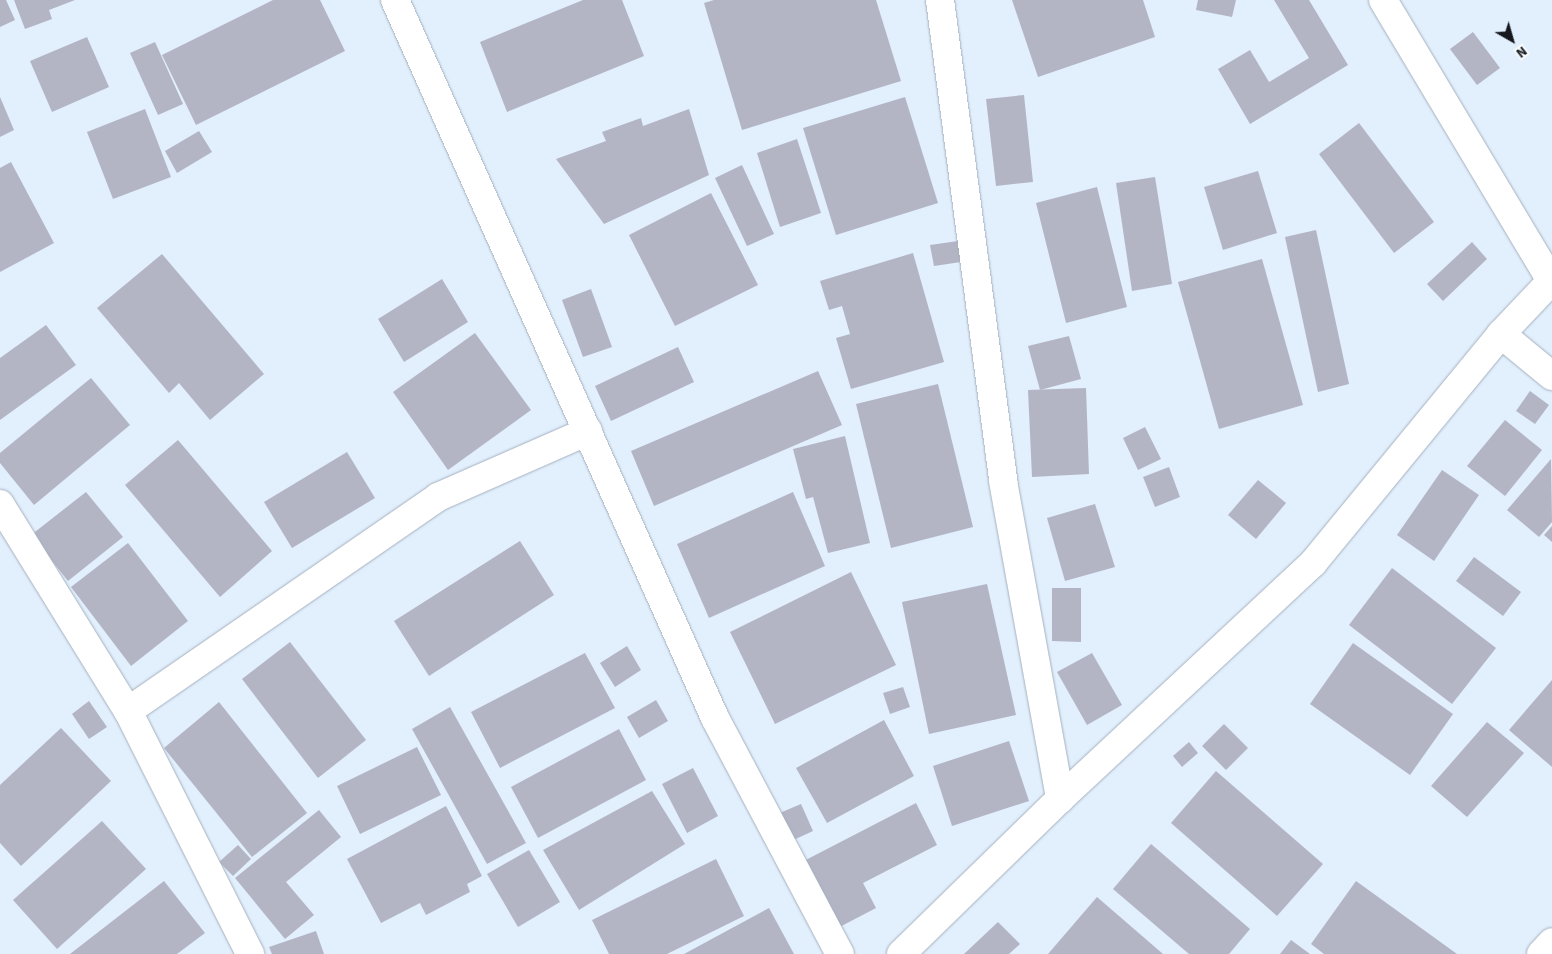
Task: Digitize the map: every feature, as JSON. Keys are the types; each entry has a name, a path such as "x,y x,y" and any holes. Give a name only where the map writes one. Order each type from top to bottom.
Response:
{"street":[{"path":"395,0 716,718 840,954"},
{"path":"940,0 1003,482 1060,799"},
{"path":"901,954 1060,799 1313,563 1501,334 1551,281 1383,0"},
{"path":"1501,334 1552,376"},
{"path":"128,711 438,497 588,431"},
{"path":"0,504 128,711 250,954"},
{"path":"1540,954 1552,942"}],"building":[{"path":"0,0 6,0 15,20 0,27"},
{"path":"14,0 75,0 49,10 52,19 25,29"},
{"path":"273,0 320,0 345,51 196,125 162,55"},
{"path":"583,0 622,0 644,56 507,112 480,42"},
{"path":"714,0 876,0 901,81 742,130 704,3"},
{"path":"1012,0 1143,0 1155,37 1038,77"},
{"path":"1198,0 1236,0 1232,17 1196,10"},
{"path":"1274,0 1309,0 1348,65 1250,124 1218,69 1250,50 1269,82 1309,58"},
{"path":"1473,32 1500,68 1477,85 1450,49"},
{"path":"87,37 109,87 52,112 30,61"},
{"path":"155,42 183,104 158,115 130,53"},
{"path":"1024,95 1033,182 996,186 986,99"},
{"path":"0,97 14,130 0,137"},
{"path":"905,97 938,203 836,235 803,128"},
{"path":"145,109 171,177 113,199 87,132"},
{"path":"689,109 709,175 604,224 556,159 606,141 602,132 641,118 643,126"},
{"path":"1359,123 1434,222 1394,253 1319,154"},
{"path":"199,131 212,152 177,173 165,151"},
{"path":"797,139 821,213 780,227 757,153"},
{"path":"11,162 54,243 0,272 0,168"},
{"path":"742,165 774,234 747,246 715,178"},
{"path":"1258,171 1277,233 1223,250 1204,187"},
{"path":"1155,177 1172,284 1132,291 1116,183"},
{"path":"1097,187 1127,307 1066,323 1036,203"},
{"path":"711,193 758,285 675,326 629,235"},
{"path":"1316,230 1349,384 1318,392 1285,237"},
{"path":"958,241 961,262 934,266 930,245"},
{"path":"1472,242 1487,259 1443,301 1427,284"},
{"path":"913,253 944,362 851,389 836,338 850,334 842,306 829,310 820,281"},
{"path":"162,254 264,374 210,420 179,383 169,393 97,308"},
{"path":"1262,259 1303,405 1219,429 1178,282"},
{"path":"442,279 468,322 404,362 378,319"},
{"path":"591,289 612,347 583,357 562,300"},
{"path":"46,325 76,365 0,420 0,358"},
{"path":"475,333 531,410 448,470 393,392"},
{"path":"1069,336 1081,379 1040,390 1028,346"},
{"path":"678,347 694,382 611,421 595,386"},
{"path":"818,371 842,425 654,506 631,451"},
{"path":"91,378 130,425 34,505 0,463 0,453"},
{"path":"938,384 973,527 891,548 856,404"},
{"path":"1086,388 1089,474 1032,477 1028,390"},
{"path":"1530,391 1549,405 1535,424 1516,411"},
{"path":"1505,420 1542,450 1505,496 1467,466"},
{"path":"1145,427 1161,459 1138,470 1123,438"},
{"path":"845,436 870,543 828,553 813,497 806,499 793,449"},
{"path":"178,440 272,551 220,597 125,485"},
{"path":"347,452 375,498 292,548 264,502"},
{"path":"1551,459 1552,522 1539,537 1507,510"},
{"path":"1169,467 1180,497 1155,507 1143,477"},
{"path":"1442,470 1479,495 1434,561 1397,535"},
{"path":"1258,480 1286,503 1256,539 1228,515"},
{"path":"86,492 123,537 68,581 31,535"},
{"path":"793,492 825,566 709,618 677,544"},
{"path":"1095,504 1115,567 1065,581 1047,518"},
{"path":"1552,526 1552,542 1544,535"},
{"path":"520,541 554,595 429,676 394,621"},
{"path":"128,543 188,621 131,666 71,587"},
{"path":"1474,557 1521,592 1503,616 1456,581"},
{"path":"1392,568 1496,648 1452,704 1349,625"},
{"path":"851,572 896,665 775,724 730,632"},
{"path":"987,584 1016,715 929,734 902,602"},
{"path":"1052,588 1081,588 1081,642 1052,641"},
{"path":"290,642 366,740 318,778 242,679"},
{"path":"1353,643 1453,714 1410,775 1310,704"},
{"path":"627,646 641,670 615,687 600,663"},
{"path":"585,653 615,708 500,768 471,712"},
{"path":"1092,653 1122,705 1087,725 1057,672"},
{"path":"1552,680 1552,767 1509,730"},
{"path":"903,687 910,707 890,714 883,693"},
{"path":"656,700 668,721 639,738 627,717"},
{"path":"89,701 107,727 89,739 72,714"},
{"path":"219,702 307,813 252,857 164,748"},
{"path":"450,707 526,843 487,864 412,729"},
{"path":"884,720 914,776 827,823 796,768"},
{"path":"1487,722 1524,753 1467,817 1431,786"},
{"path":"1224,724 1248,748 1226,770 1202,746"},
{"path":"61,728 111,781 21,866 0,843 0,785"},
{"path":"619,729 646,780 538,838 511,787"},
{"path":"1009,741 1029,801 952,826 933,766"},
{"path":"1189,742 1198,753 1182,767 1173,756"},
{"path":"417,747 441,795 360,834 337,786"},
{"path":"693,768 718,816 687,833 662,784"},
{"path":"1216,771 1323,864 1277,916 1171,823"},
{"path":"652,791 685,844 579,910 543,850"},
{"path":"916,803 937,845 863,883 876,908 832,931 798,864"},
{"path":"801,804 813,831 787,843 775,815"},
{"path":"446,806 482,876 467,884 470,892 426,915 420,903 381,923 347,859"},
{"path":"319,810 341,837 286,882 314,915 285,939 235,878"},
{"path":"102,821 146,869 57,949 13,900"},
{"path":"1151,844 1250,929 1229,954 1189,954 1113,889"},
{"path":"238,845 251,859 233,876 219,862"},
{"path":"529,850 560,902 518,927 487,874"},
{"path":"716,859 744,916 667,954 609,954 592,920"},
{"path":"164,881 205,933 177,954 70,954"},
{"path":"1356,881 1457,954 1324,954 1311,944"},
{"path":"1097,897 1163,954 1048,954"},
{"path":"769,908 794,954 684,954"},
{"path":"998,922 1020,944 1009,954 964,954"},
{"path":"316,931 324,954 272,954 269,947"},
{"path":"1291,940 1310,954 1280,954"}]}
